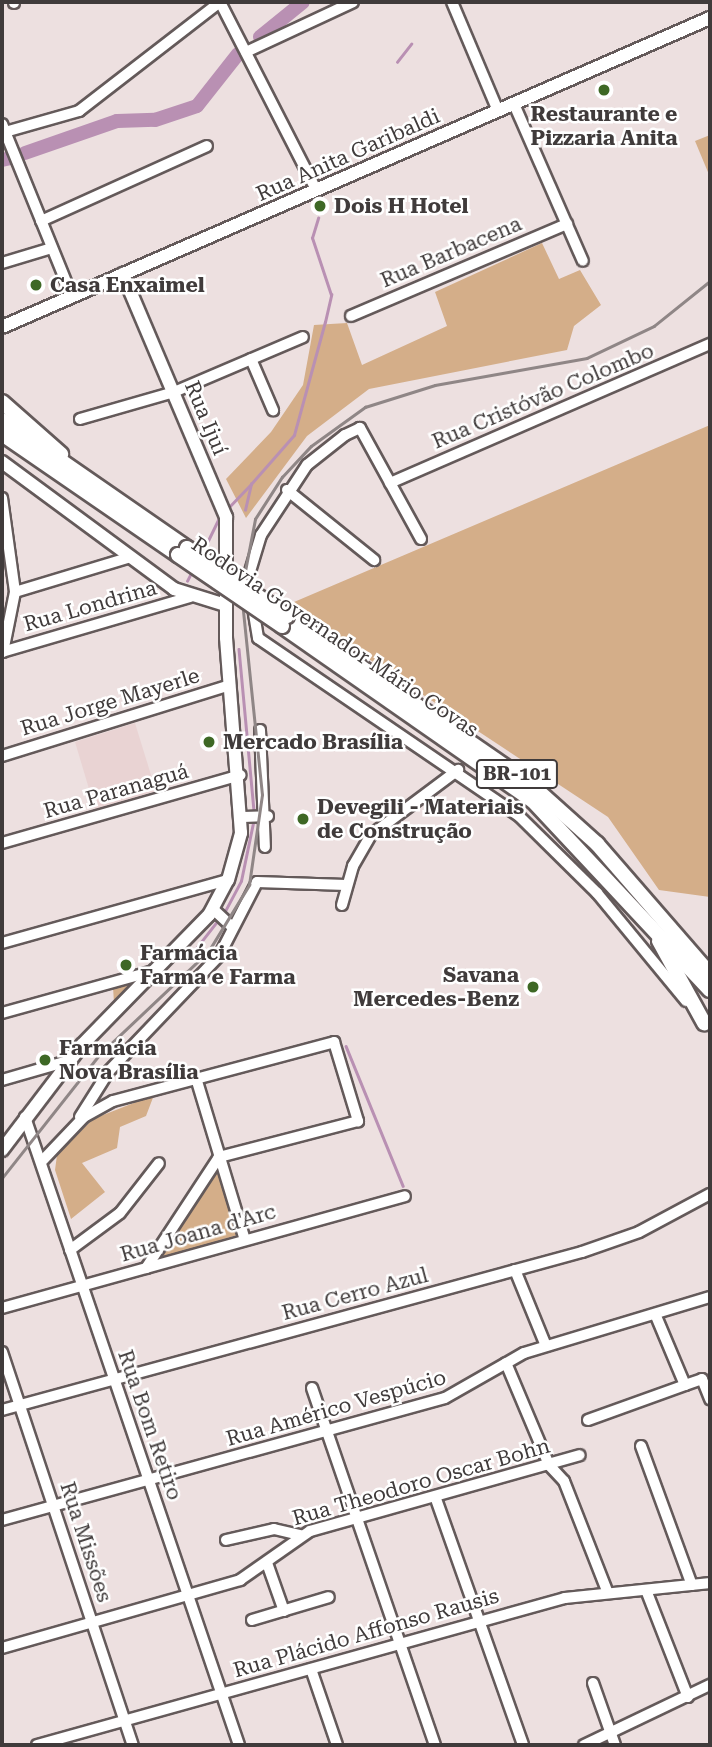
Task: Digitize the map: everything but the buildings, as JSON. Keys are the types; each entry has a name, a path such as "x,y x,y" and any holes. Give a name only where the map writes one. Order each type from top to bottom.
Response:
{"highway":[{"path":"2,402 87,479"},
{"name":"Rodovia Governador Mário Covas","path":"2,420 87,479 182,552"},
{"name":"Rodovia Governador Mário Covas","path":"2,434 528,782 597,844 710,974"},
{"name":"Rodovia Governador Mário Covas","path":"284,621 510,782 645,916 710,990"},
{"path":"645,916 707,1027"}],"main road":[{"name":"Rua Anita Garibaldi","path":"2,327 710,18"},
{"name":"Rua Ijuí","path":"2,1150 68,1061 160,970 213,909 228,880 243,817 225,605 226,517 123,274"},
{"path":"2,462 190,597 225,605"}],"street":[{"path":"72,296 3,128 79,111 220,2 316,190"},
{"path":"246,52 353,2"},
{"path":"452,2 498,111"},
{"path":"514,104 583,261"},
{"path":"41,221 207,146"},
{"name":"Rua Barbacena","path":"351,316 567,224"},
{"path":"2,263 52,248"},
{"path":"80,419 174,392 303,337"},
{"name":"Rua Cristóvão Colombo","path":"390,483 710,344"},
{"path":"251,359 273,410"},
{"path":"421,539 359,428 317,454 287,490 249,567 252,619 269,650 458,770 572,865 707,1027"},
{"path":"287,490 374,560"},
{"path":"2,501 15,592 3,652"},
{"path":"15,592 131,557"},
{"name":"Rua Londrina","path":"3,652 190,597"},
{"name":"Rua Jorge Mayerle","path":"2,756 230,685"},
{"path":"260,730 268,816 265,847"},
{"path":"342,905 346,885 371,835 458,770"},
{"name":"Rua Paranaguá","path":"2,844 241,775"},
{"path":"243,817 268,816"},
{"path":"2,943 228,880"},
{"path":"43,1160 75,1125 99,1084 219,956 257,882 346,885"},
{"path":"213,909 232,927"},
{"path":"2,1013 160,970"},
{"path":"75,1125 113,1101 334,1042 358,1121 220,1157 145,1268"},
{"path":"2,1080 68,1061"},
{"path":"196,1078 245,1240"},
{"path":"99,1084 113,1101"},
{"name":"Rua Bom Retiro","path":"25,1118 43,1160 82,1286 239,1745"},
{"path":"70,1250 112,1221 159,1164"},
{"name":"Rua Cerro Azul","path":"2,1410 625,1238 710,1194"},
{"name":"Rua Joana d'Arc","path":"2,1308 405,1196"},
{"path":"515,1270 546,1346"},
{"name":"Rua Américo Vespúcio","path":"2,1520 457,1394 506,1363 546,1346 656,1317 710,1297"},
{"path":"656,1317 685,1385"},
{"name":"Rua Missões","path":"2,1352 133,1745"},
{"path":"506,1363 549,1465 564,1481 608,1593"},
{"path":"588,1420 706,1377 710,1399"},
{"path":"312,1388 435,1745"},
{"path":"641,1446 692,1585"},
{"name":"Rua Theodoro Oscar Bohn","path":"2,1648 248,1577 300,1535 436,1499 580,1455"},
{"path":"436,1499 523,1745"},
{"path":"226,1540 274,1529 300,1535"},
{"path":"267,1563 284,1611"},
{"name":"Rua Plácido Affonso Rausis","path":"37,1745 479,1622 608,1593 710,1583"},
{"path":"646,1590 688,1697"},
{"path":"252,1620 329,1597"},
{"path":"311,1669 337,1745"},
{"path":"593,1683 613,1741"},
{"path":"584,1745 613,1741 710,1685"}],"shaded area":[{"path":"710,135 710,177 695,141"},
{"path":"542,243 559,279 580,270 601,305 574,326 567,350 369,389 307,436 246,518 226,479 271,432 303,385 314,325 347,323 362,365 447,326 435,292"},
{"path":"710,425 710,897 659,890 608,817 287,605"},
{"path":"135,723 156,791 95,809 75,742"},
{"path":"137,980 114,1003 113,987"},
{"path":"154,1095 146,1116 120,1127 117,1148 82,1163 105,1192 71,1219 55,1170 57,1155 93,1119"},
{"path":"213,1171 220,1172 237,1235 153,1261"}],"waterway":[{"path":"260,37 303,2"},
{"path":"397,62 411,44"},
{"path":"25,153 117,121 155,120 197,106 238,54"},
{"path":"2,160 11,158"},
{"path":"245,510 251,484 294,435 325,322 331,295 312,238 318,218"},
{"path":"228,508 250,485"},
{"path":"202,553 220,516"},
{"path":"187,581 192,571"},
{"path":"239,649 254,810"},
{"path":"224,913 241,881 253,823"},
{"path":"194,951 219,919"},
{"path":"346,1046 403,1186"}],"railway":[{"path":"2,1178 100,1054 208,952 249,885 262,795 241,592 255,519 282,477 311,446 365,407 435,385 587,358 654,326 710,281"}],"place":[{"name":"Restaurante e Pizzaria Anita","path":"604,90"},
{"name":"Dois H Hotel","path":"320,206"},
{"name":"Casa Enxaimel","path":"36,285"},
{"name":"Mercado Brasília","path":"209,742"},
{"name":"Devegili - Materiais de Construção","path":"303,819"},
{"name":"Farmácia Farma e Farma","path":"126,965"},
{"name":"Savana Mercedes-Benz","path":"533,987"},
{"name":"Farmácia Nova Brasília","path":"45,1060"}]}
